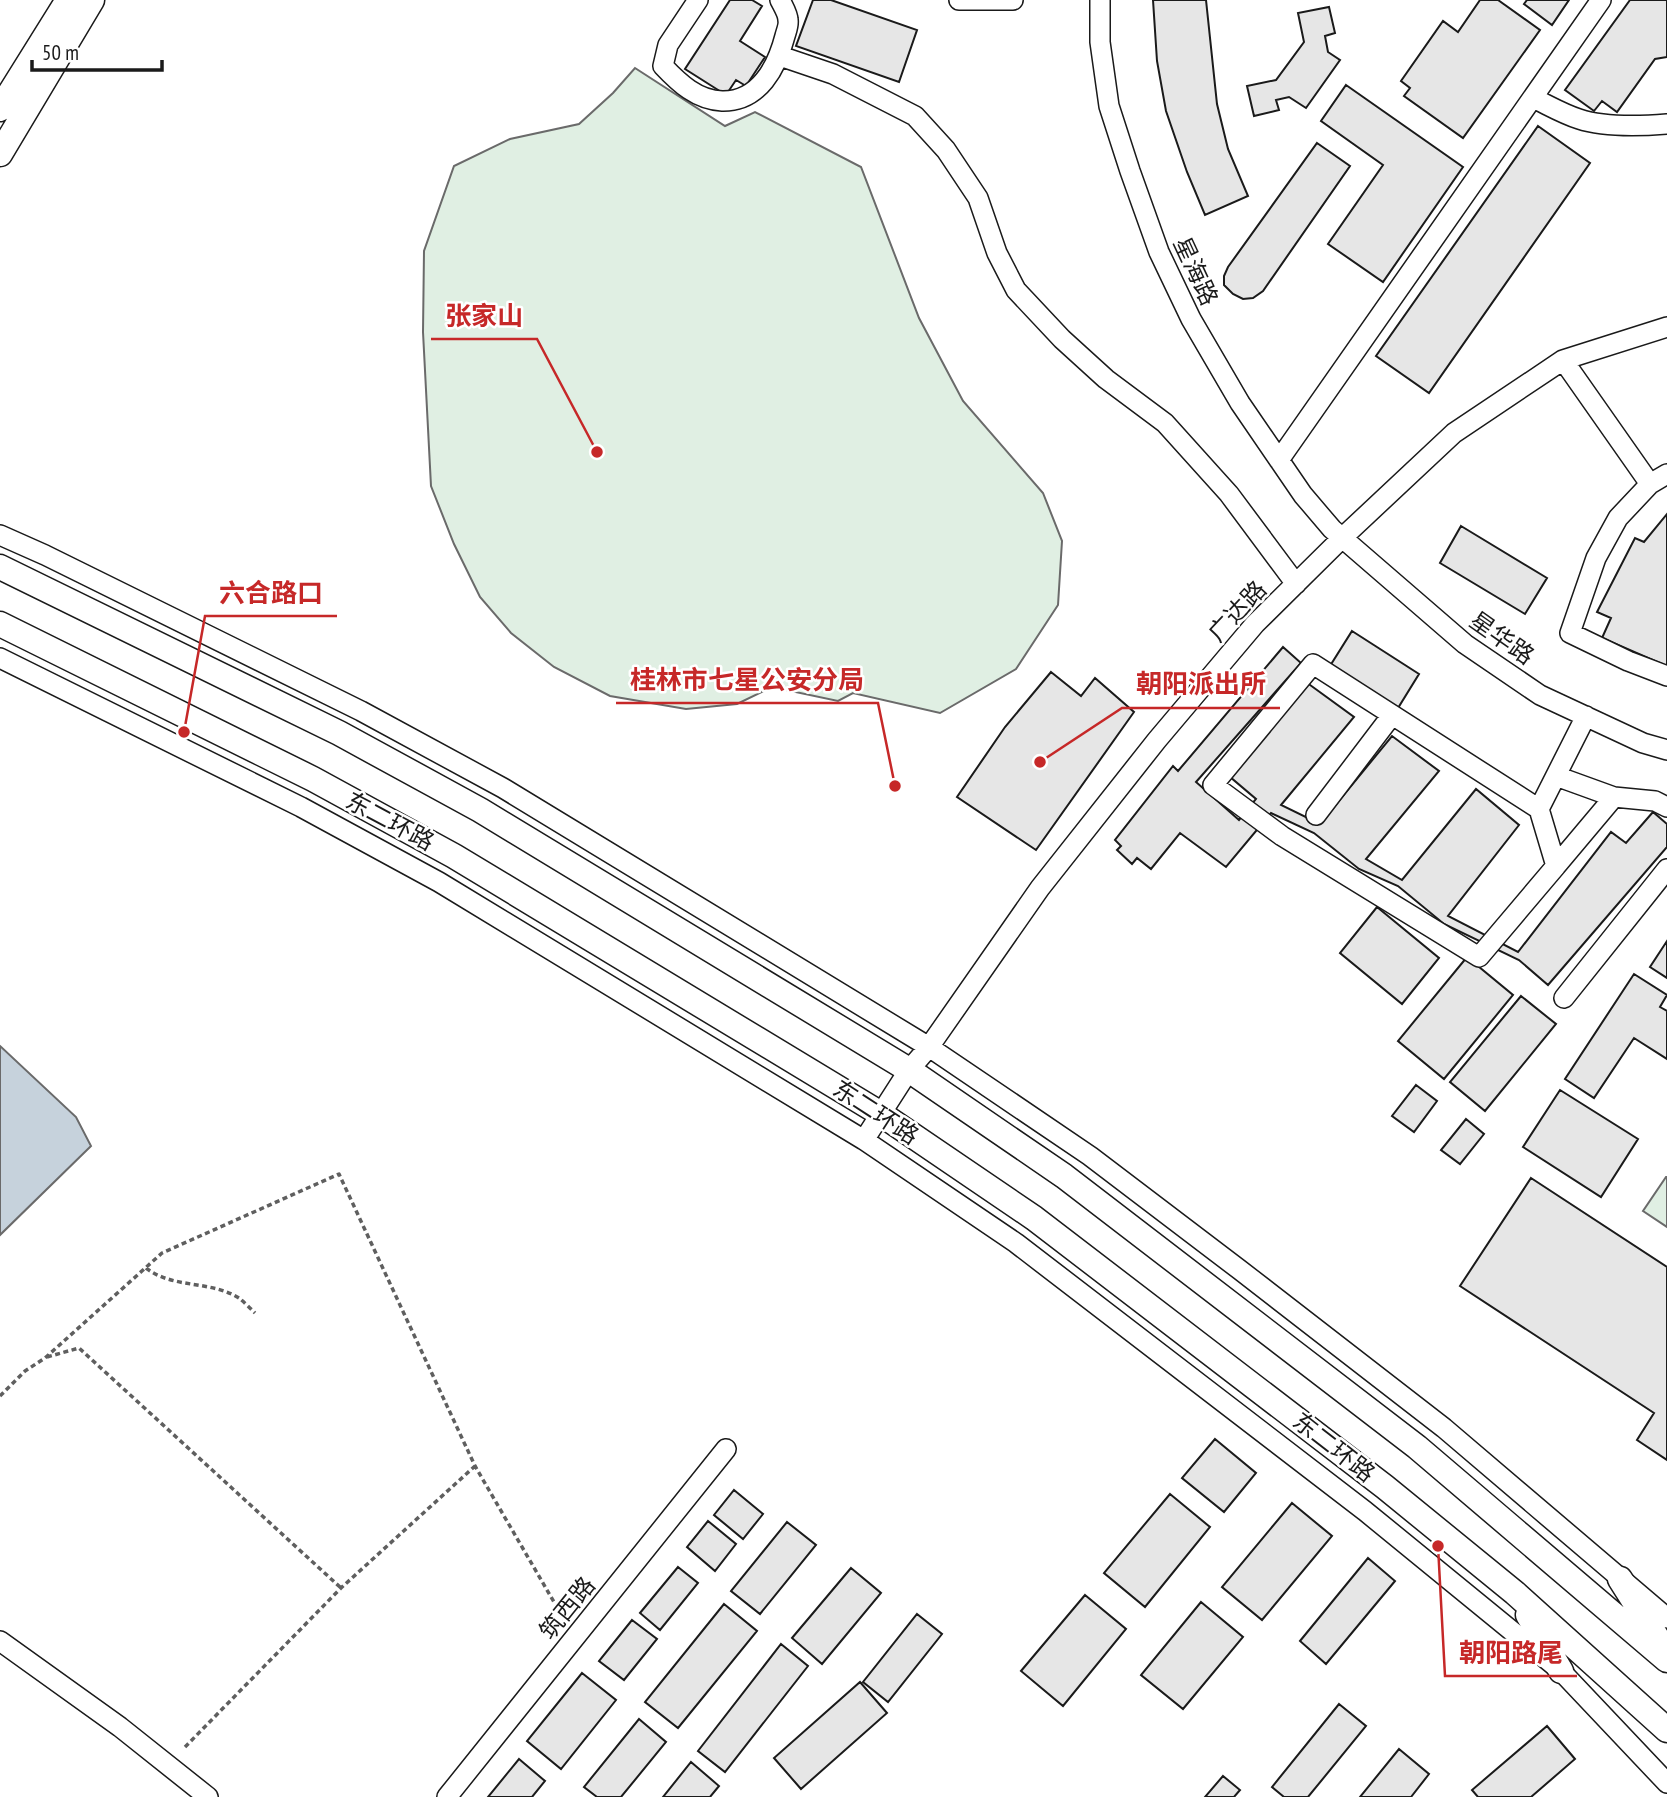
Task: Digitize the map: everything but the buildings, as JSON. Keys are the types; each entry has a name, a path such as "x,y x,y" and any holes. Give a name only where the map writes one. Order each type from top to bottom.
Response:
{"main road":[{"path":"0,109 68,0"},
{"path":"0,154 92,0"},
{"name":"东二环路","path":"0,567 339,733 480,810 909,1070 1064,1176 1417,1447 1667,1660"},
{"name":"东二环路","path":"0,624 313,779 454,856 881,1114 1034,1218 1385,1487 1515,1593 1667,1730"},
{"path":"1620,1579 1667,1653"},
{"path":"1515,1593 1561,1671"}],"street":[{"path":"698,0 668,45 663,66 679,83 701,96 721,101 737,99 753,91 769,77 780,56 789,20 780,0"},
{"path":"959,0 1013,0"},
{"name":"星海路","path":"1100,0 1101,42 1110,106 1159,252 1205,343 1240,403 1303,495 1337,534"},
{"path":"1279,460 1601,0"},
{"path":"780,56 833,74 915,116 946,150 978,198 997,253 1016,290 1062,340 1165,423 1229,494 1296,584"},
{"path":"1534,98 1590,122 1667,124"},
{"name":"广达路","path":"864,1140 909,1070 929,1047 1040,888 1140,761 1255,624 1296,584 1337,534 1454,433 1563,360 1667,327"},
{"path":"1563,360 1659,479 1618,519 1596,558 1570,633 1667,676"},
{"name":"星华路","path":"1337,534 1465,644 1541,695 1643,743 1667,750"},
{"path":"0,535 360,711 491,782 929,1047 1090,1156 1251,1278 1444,1428 1667,1618"},
{"path":"0,658 300,807 439,882 864,1140 1016,1243 1365,1511 1561,1671 1667,1783"},
{"path":"1556,866 1539,809 1313,664 1213,785 1282,836 1479,957 1556,866 1614,797"},
{"path":"1316,815 1391,715"},
{"path":"1539,809 1586,716"},
{"path":"1556,776 1614,797 1655,800 1667,807"},
{"path":"1564,998 1667,869"},
{"name":"筑西路","path":"447,1797 726,1449"},
{"path":"0,1641 120,1727 208,1797"}],"path":[{"path":"0,1396 25,1371 163,1253 339,1174 475,1466 565,1622"},
{"path":"146,1268 158,1277 224,1292 239,1299 255,1313"},
{"path":"44,1357 79,1348 341,1588"},
{"path":"185,1747 341,1588 475,1466"}],"green space":[{"path":"635,68 725,126 755,112 861,167 919,318 963,401 1043,493 1062,541 1058,605 1016,669 940,713 853,693 838,701 772,687 737,704 686,709 610,696 554,667 511,633 480,597 454,544 431,486 423,332 424,251 454,166 510,139 579,124 613,93"},
{"path":"1667,1177 1667,1227 1643,1211"}],"shaded area":[{"path":"0,1046 76,1117 91,1146 0,1235"}],"place":[{"name":"张家山","path":"597,452"},
{"name":"六合路口","path":"184,732"},
{"name":"朝阳派出所","path":"1040,762"},
{"name":"桂林市七星公安分局","path":"895,786"},
{"name":"朝阳路尾","path":"1438,1546"}]}
